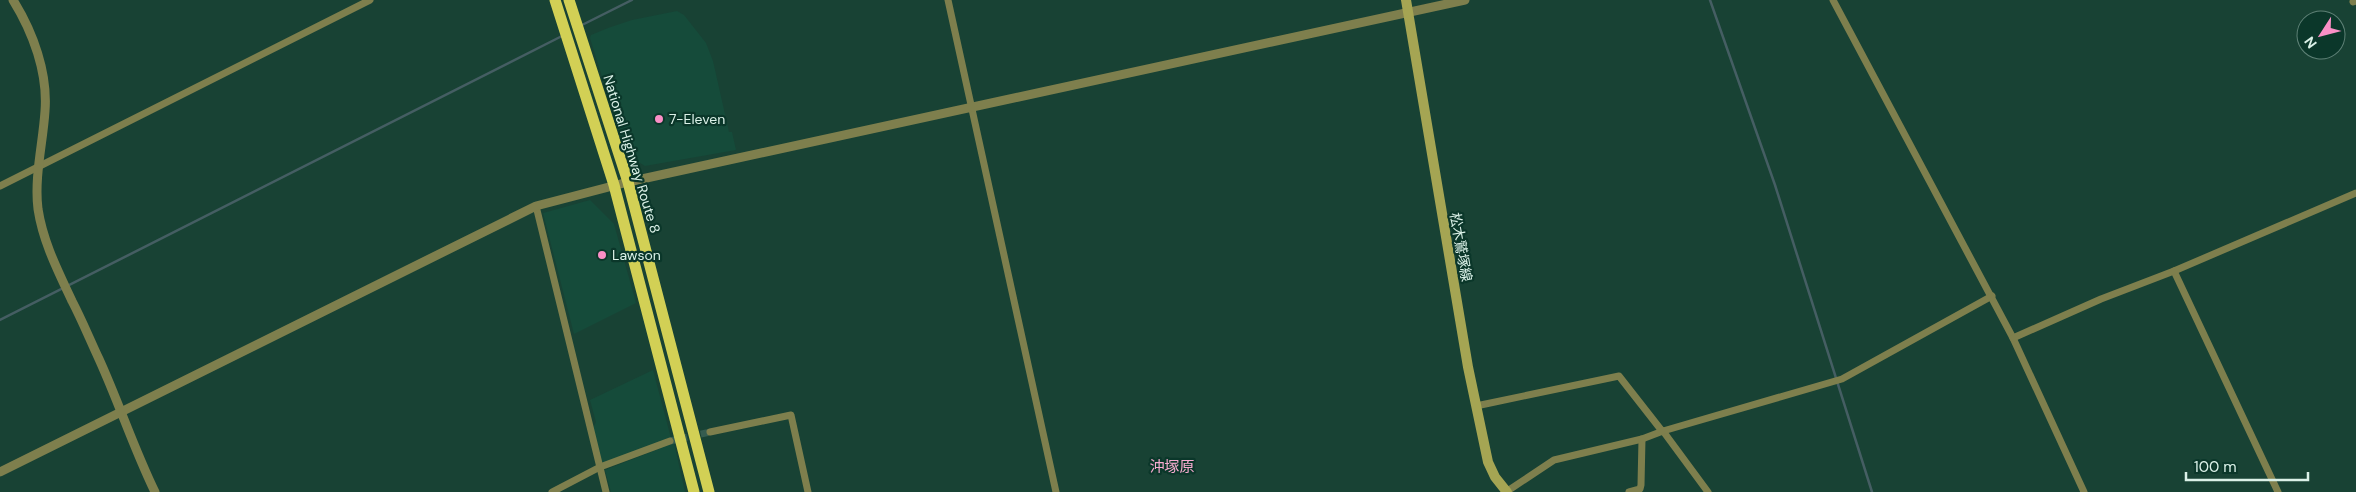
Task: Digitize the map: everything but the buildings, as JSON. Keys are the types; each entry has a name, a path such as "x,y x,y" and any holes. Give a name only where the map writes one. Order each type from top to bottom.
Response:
{"highway":[{"name":"National Highway Route 8","path":"555,0 614,185 694,492"},
{"name":"National Highway Route 8","path":"569,0 628,182 709,492"}],"main road":[{"name":"松木鷲塚線","path":"1406,0 1451,272 1476,406 1488,462 1495,477 1506,492"}],"street":[{"path":"13,0 38,52 43,77 46,109 39,166 38,208 54,265 73,302 155,492"},
{"path":"0,186 370,0"},
{"path":"948,0 1056,492"},
{"path":"0,472 536,206 614,185 1465,0"},
{"path":"1833,0 2014,338 2084,492"},
{"path":"2014,338 2101,299 2174,271 2356,193"},
{"path":"536,206 606,492"},
{"path":"2174,271 2278,492"},
{"path":"1506,492 1554,460 1642,439 1662,431 1842,378 1992,296"},
{"path":"1476,406 1619,376 1708,492"},
{"path":"710,432 791,415 808,492"},
{"path":"1629,492 1640,489 1641,485 1642,439"},
{"path":"552,492 600,467 670,442"}],"shaded area":[{"path":"677,11 684,15 706,43 713,61 729,132 732,132 736,150 645,166 626,154 590,38 591,35 632,20"},
{"path":"590,200 614,224 636,303 574,334 543,213"},
{"path":"653,370 671,438 604,463 601,461 593,428 596,422 590,400"},
{"path":"674,443 685,492 611,492 605,470"}],"waterway":[{"path":"582,25 632,0"},
{"path":"1710,0 1775,185 1872,492"},
{"path":"0,320 564,35"}],"tunnel":[{"path":"670,441 710,432"}],"place":[{"name":"7-Eleven","path":"659,119"},
{"name":"Lawson","path":"602,255"}],"district":[{"name":"沖塚原","path":"1172,467"}]}
